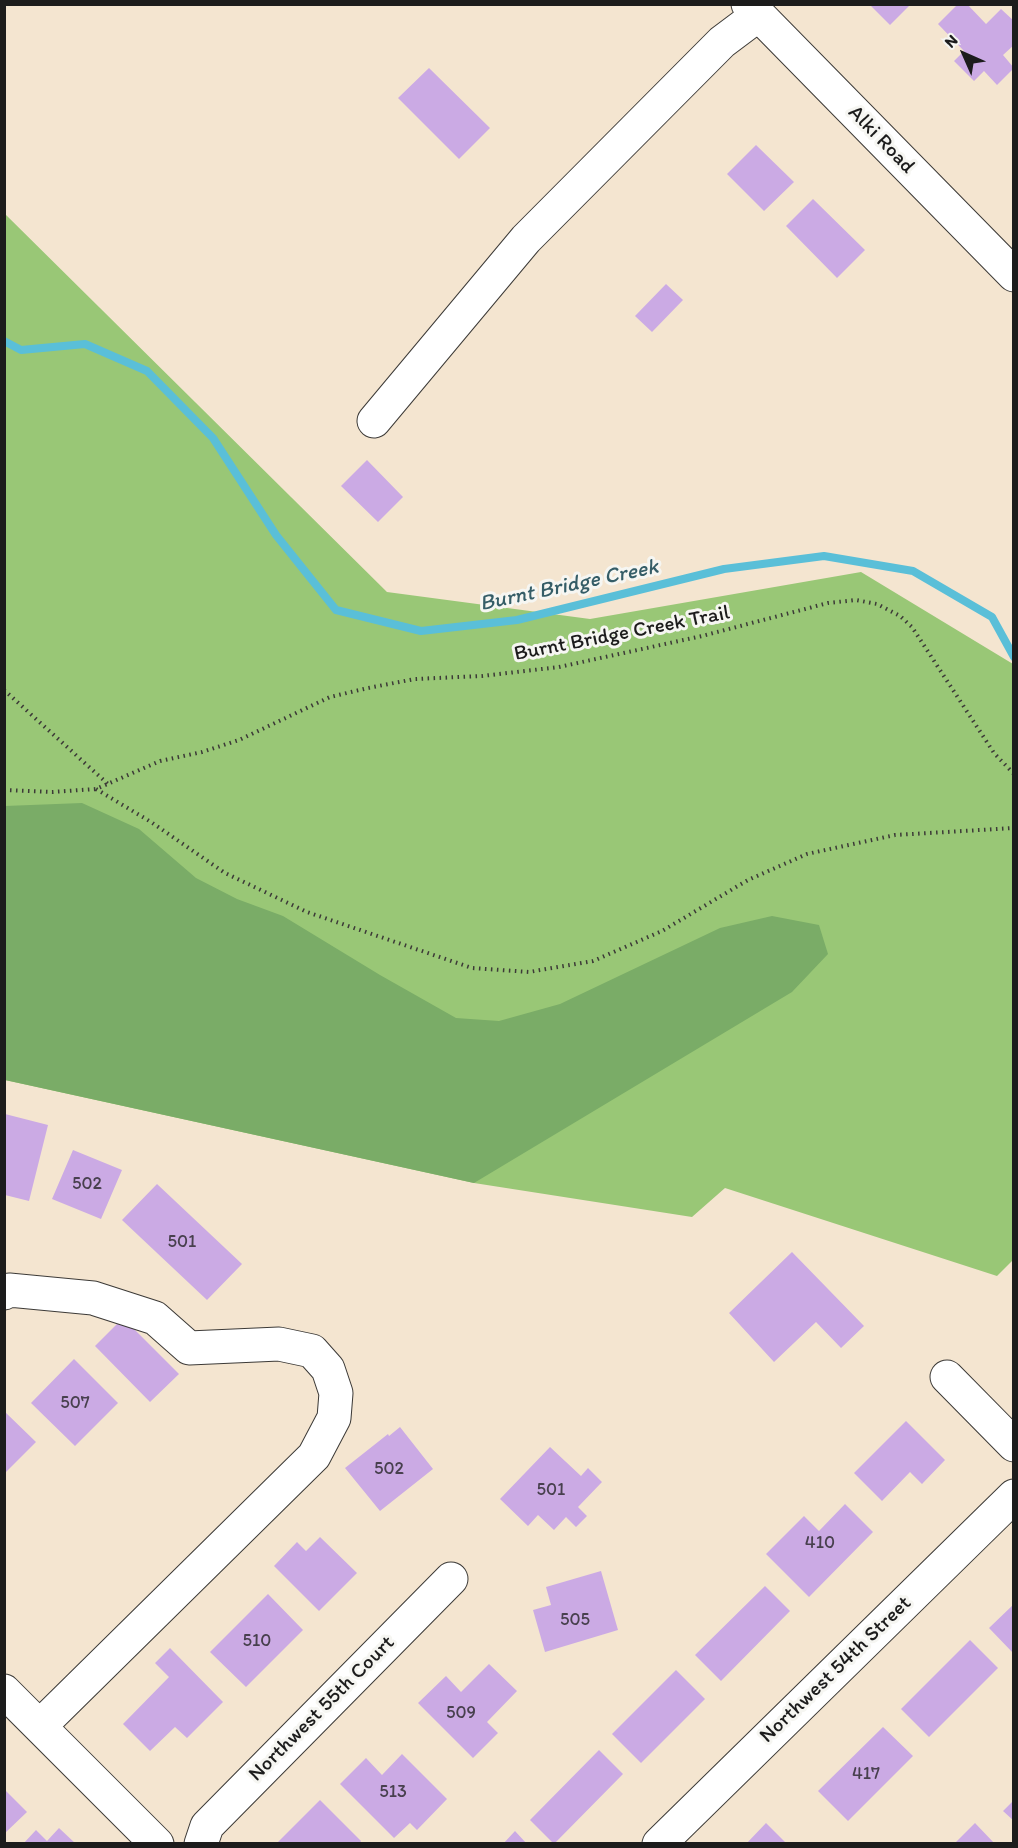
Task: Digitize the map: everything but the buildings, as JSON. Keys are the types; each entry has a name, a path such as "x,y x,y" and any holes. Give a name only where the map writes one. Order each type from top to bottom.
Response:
{"street":[{"name":"Alki Road","path":"753,10 1014,275"},
{"path":"374,421 525,239 753,10"},
{"path":"7,1292 93,1298 155,1318 189,1348 279,1344 312,1351 328,1369 336,1393 334,1418 314,1456 40,1726"},
{"path":"946,1377 1014,1445"},
{"name":"Northwest 54th Street","path":"659,1844 1014,1496"},
{"name":"Northwest 55th Court","path":"201,1844 207,1826 451,1579"},
{"path":"4,1691 157,1844"}],"path":[{"name":"Burnt Bridge Creek Trail","path":"4,790 52,792 96,789 160,761 202,752 238,740 330,697 415,679 559,667 702,636 828,603 856,600 877,604 900,616 912,627 988,744 1014,774"},
{"path":"4,690 108,784"},
{"path":"96,789 151,822 225,873 307,912 472,968 530,972 593,962 662,931 748,880 807,854 895,835 1014,828"}],"green space":[{"path":"4,213 387,592 590,619 861,572 1013,664 1014,1259 997,1276 725,1188 692,1217 474,1183 5,1080"},
{"path":"82,803 139,829 196,878 237,899 283,916 456,1018 499,1021 560,1004 720,928 772,916 819,925 828,954 792,992 474,1183 5,1080 5,806"}],"waterway":[{"name":"Burnt Bridge Creek","path":"4,341 21,350 85,344 147,371 213,438 276,535 336,610 421,631 517,620 724,569 824,556 913,571 992,617 1014,657"}]}
